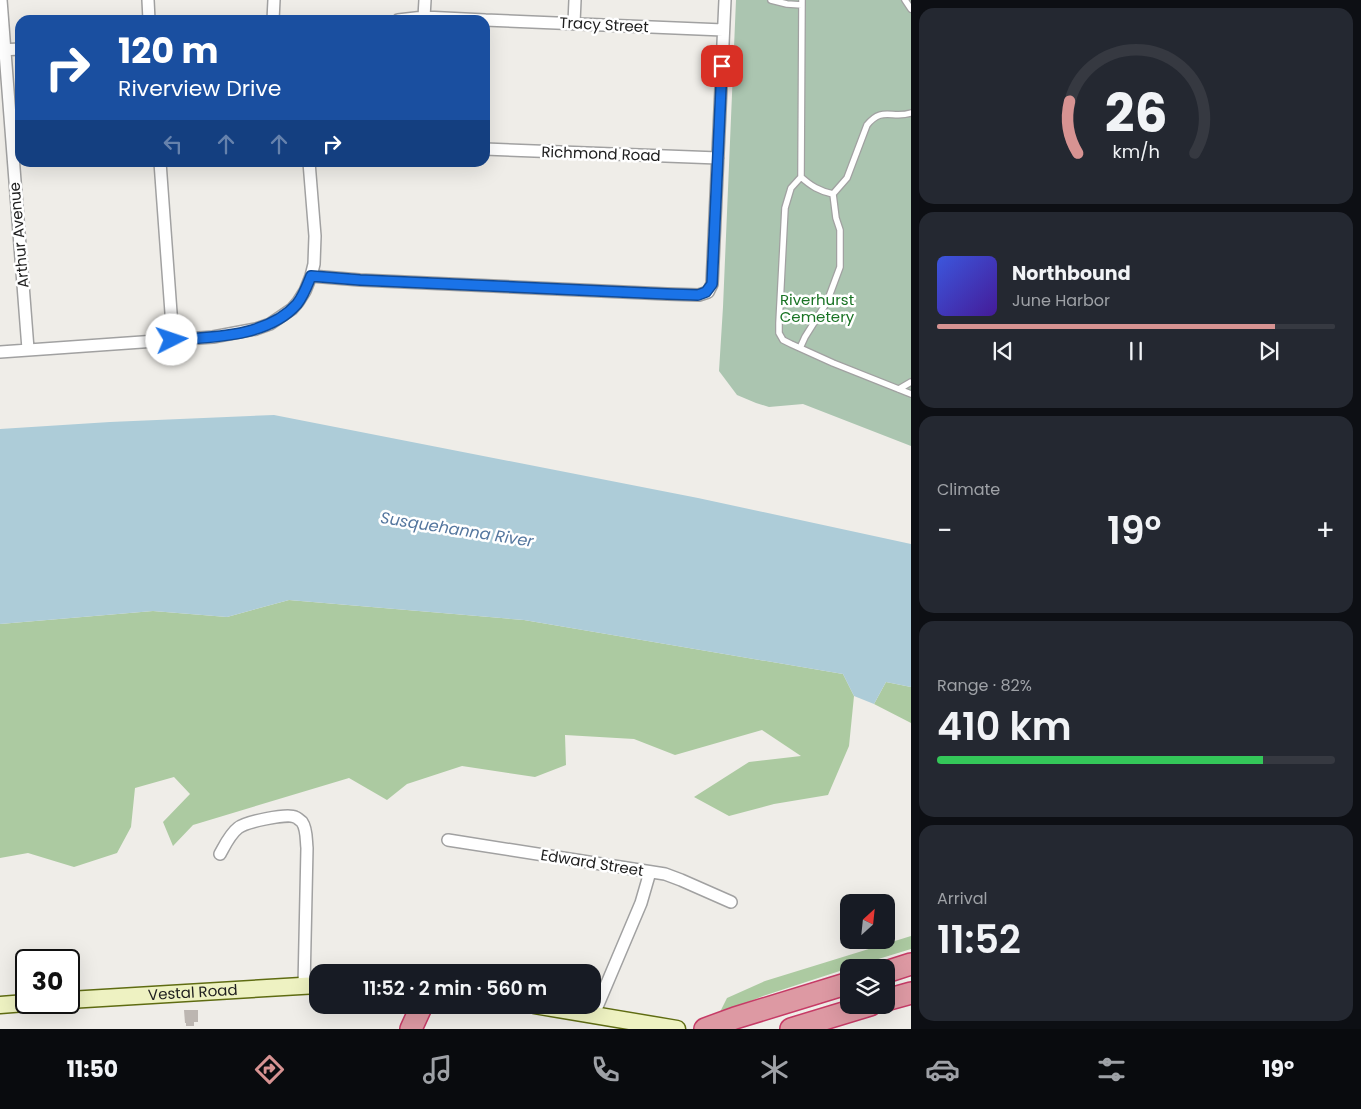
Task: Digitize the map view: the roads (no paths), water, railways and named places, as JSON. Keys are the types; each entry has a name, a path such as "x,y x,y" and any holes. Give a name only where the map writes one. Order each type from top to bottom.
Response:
{"highway":[{"path":"895,969 911,964"},
{"path":"705,1029 840,986"},
{"path":"895,997 911,993"},
{"path":"411,1029 418,1014"},
{"path":"790,1029 840,1014"}],"street":[{"name":"Arthur Avenue","path":"1,0 3,50 28,350"},
{"path":"148,0 149,15"},
{"path":"273,15 274,0"},
{"path":"424,15 425,0"},
{"path":"574,23 575,0"},
{"path":"311,276 360,280 667,294 698,295 706,292 712,284 725,0"},
{"name":"Tracy Street","path":"490,20 723,30"},
{"name":"Richmond Road","path":"490,149 718,158"},
{"path":"160,167 172,340"},
{"path":"0,352 213,337 256,329 270,324 292,309 298,302 311,276 314,264 315,236 309,167"},
{"path":"220,854 238,827 245,824 276,817 296,817 301,821 306,829 310,964"},
{"name":"Edward Street","path":"448,840 665,874 731,902"},
{"path":"601,997 640,903 650,872"},
{"name":"Vestal Road","path":"80,999 309,986"},
{"path":"0,1005 15,1004"},
{"path":"594,1014 676,1029"}],"lane":[{"path":"771,0 787,4 802,3 800,177 791,188 785,208 780,334 783,340 833,364 911,394"},
{"path":"905,0 911,9"},
{"path":"800,348 827,302 840,267 840,230 836,218 833,194 847,178 867,126 872,118 885,114 902,115 911,113"},
{"path":"800,177 819,190 833,194"},
{"path":"899,389 911,382"}],"water":[{"name":"Susquehanna River","path":"274,415 698,498 911,544 911,687 886,682 874,704 854,696 843,674 524,620 289,600 227,617 153,611 0,624 0,429"}],"park label":[{"name":"Riverhurst Cemetery","path":"817,308"}]}
